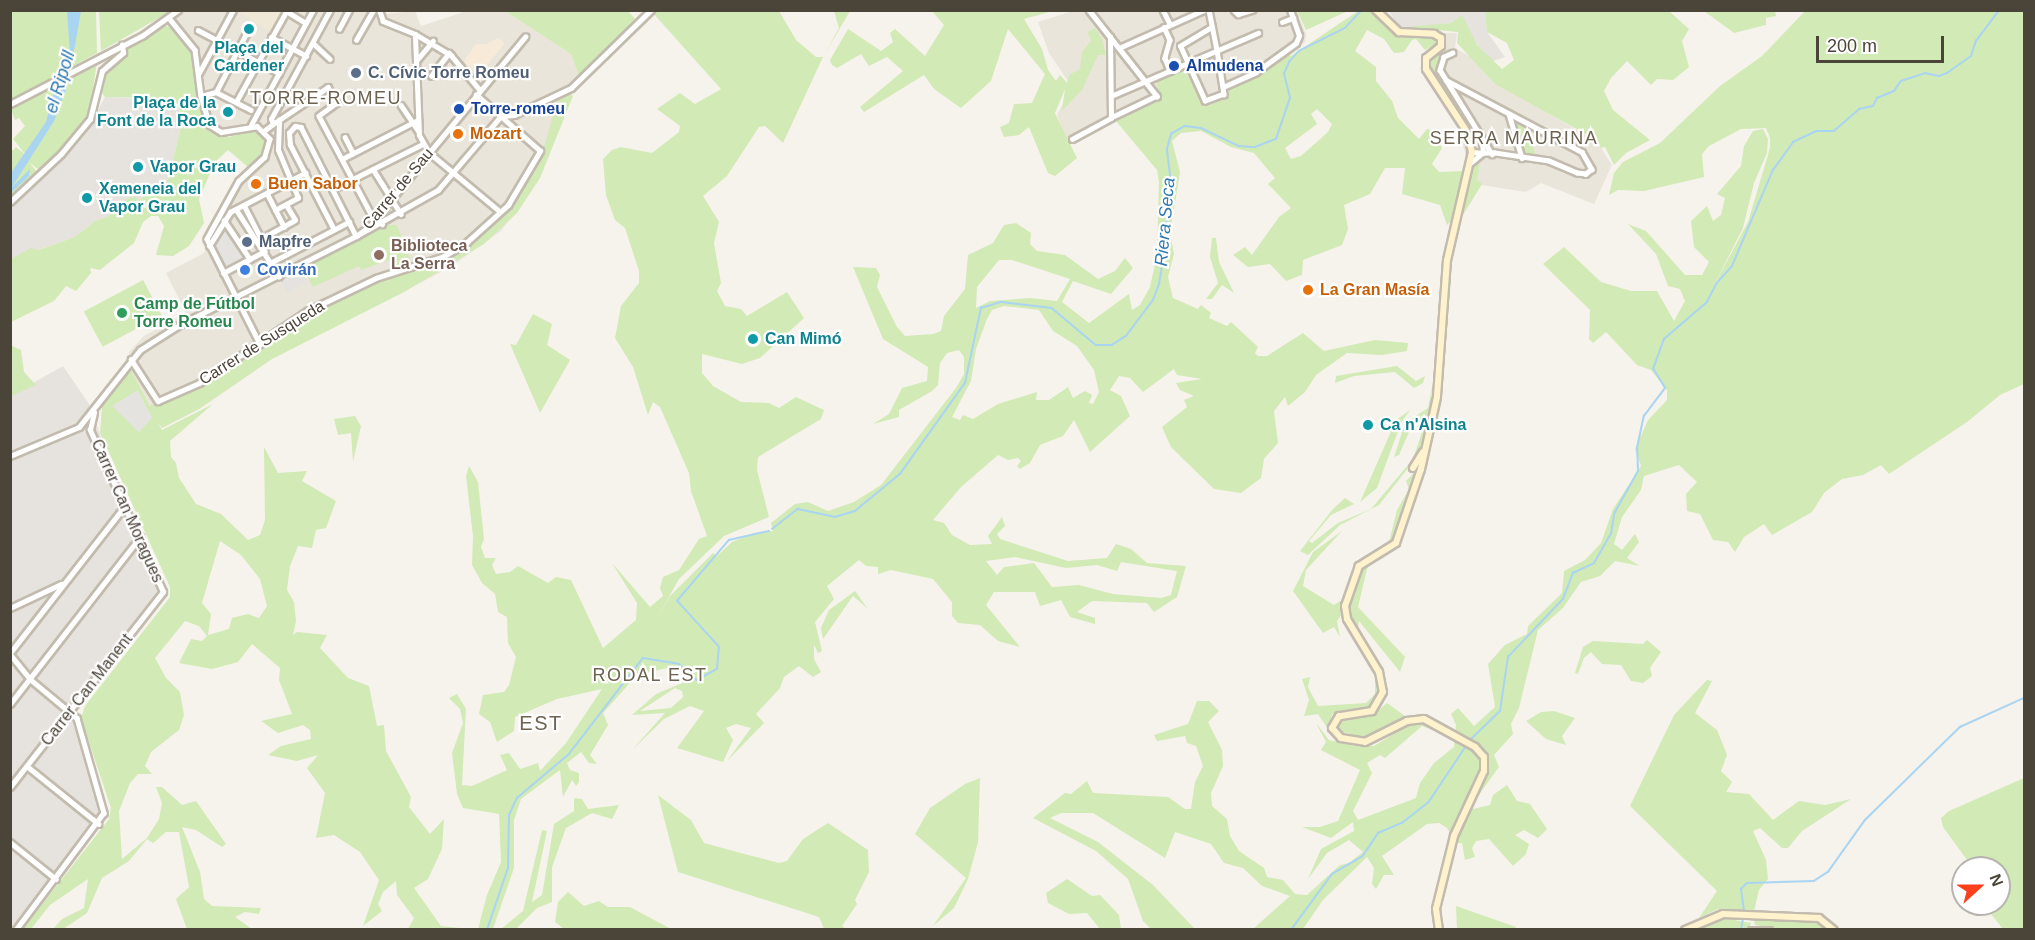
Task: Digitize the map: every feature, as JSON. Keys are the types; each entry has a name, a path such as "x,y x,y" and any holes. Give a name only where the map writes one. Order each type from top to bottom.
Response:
{"main road":[{"path":"1376,10 1399,32 1432,33 1441,38 1440,46 1426,58 1426,69 1470,140 1472,152 1447,260 1437,391 1426,446 1396,543 1359,566 1345,606 1347,619 1381,677 1381,699 1368,713 1339,716 1332,726 1341,738 1365,742 1407,721 1424,719 1475,747 1484,757 1484,771 1454,836 1436,909 1439,930"},
{"path":"1413,468 1426,446"},
{"path":"1685,930 1723,914 1819,918 1834,930"}],"street":[{"path":"10,104 116,49 169,18 178,10"},
{"path":"198,75 233,10"},
{"path":"251,125 313,10"},
{"path":"264,130 272,121 330,10"},
{"path":"339,29 350,10"},
{"path":"356,40 373,10"},
{"path":"379,10 383,21 415,36 433,41 449,53 480,90"},
{"path":"476,95 501,116 514,115 571,88 651,10"},
{"path":"1163,10 1170,40 1165,58 1170,71"},
{"path":"1119,48 1204,10"},
{"path":"1209,10 1224,94 1205,102 1186,64 1181,48 1198,32 1212,27"},
{"path":"1234,10 1238,14 1252,10"},
{"path":"1223,87 1256,72 1296,43 1299,36 1290,10"},
{"path":"236,102 286,11 306,23"},
{"path":"1072,139 1157,96 1091,11"},
{"path":"169,18 192,43 201,96 208,120 217,131 251,125 264,130 270,139 268,150 233,190 208,232 209,246 260,344"},
{"path":"1282,22 1293,18"},
{"path":"198,30 279,73"},
{"path":"1111,96 1258,33"},
{"path":"216,92 246,34"},
{"path":"415,36 418,132"},
{"path":"272,37 306,56"},
{"name":"Carrer de Sau","path":"235,297 356,236 376,218 525,37"},
{"path":"1110,37 1111,118"},
{"path":"416,61 433,41"},
{"path":"313,43 330,59"},
{"path":"10,202 61,154 90,119 102,71 123,53 122,45"},
{"path":"431,76 449,53"},
{"path":"1453,53 1441,62 1440,70 1480,140 1492,154"},
{"path":"1446,80 1582,152 1592,169 1586,174 1577,173 1549,161 1472,152"},
{"path":"272,121 279,120 328,87 337,103 319,116 352,179 382,224"},
{"path":"201,96 216,92 250,110"},
{"path":"401,105 429,153 500,212"},
{"path":"1509,114 1522,158"},
{"path":"334,230 288,139 291,129 301,127 356,236 428,198 455,173 501,116"},
{"name":"Carrer de Susqueda","path":"131,359 158,401 199,383 307,311 347,291 442,257 466,243 500,212 525,180 540,148 501,116"},
{"path":"275,210 298,198 278,150 279,120"},
{"path":"342,159 418,120"},
{"path":"345,136 353,153"},
{"path":"1470,140 1480,140"},
{"path":"1480,140 1483,153"},
{"path":"333,189 423,144"},
{"path":"1471,163 1483,153"},
{"path":"373,169 400,214"},
{"path":"209,246 225,220 237,208 305,173"},
{"path":"312,187 327,179"},
{"path":"267,193 284,227"},
{"path":"244,205 259,240 279,276"},
{"path":"259,240 295,220 286,205"},
{"path":"237,208 259,240"},
{"path":"225,220 250,259"},
{"path":"272,262 349,222"},
{"path":"223,273 265,251"},
{"path":"10,456 79,427 131,359 181,324 235,297"},
{"path":"79,427 85,433 91,427 94,409"},
{"path":"86,419 91,427"},
{"name":"Carrer Can Moragues","path":"91,427 163,592"},
{"path":"16,930 99,824 104,813 77,718 30,679 10,653 125,506"},
{"path":"10,704 140,537"},
{"path":"10,608 55,589 68,579"},
{"name":"Carrer Can Manent","path":"10,787 163,592"},
{"path":"27,766 99,824"},
{"path":"10,842 56,879"},
{"path":"1751,930 1770,930"}],"shaded area":[{"path":"236,10 283,11 271,32"},
{"path":"384,10 386,14 415,11 421,26 467,11 505,11 571,54 579,76 540,178 501,231 449,268 272,359 199,409 162,428 129,366 129,352 144,336 186,313 166,273 204,253 212,230 242,183 267,159 272,147 269,131 258,124 226,131 211,123 195,45 169,16 173,11"},
{"path":"1076,10 1296,10 1306,34 1305,42 1257,82 1208,107 1163,98 1069,145 1057,115 1072,87 1049,53 1038,22"},
{"path":"1389,11 1485,11 1487,32 1505,57 1490,62 1469,33 1462,15 1451,23 1400,29"},
{"path":"1443,33 1457,33 1455,48 1471,57 1491,80 1597,142 1612,165 1594,204 1541,183 1526,192 1481,185 1476,181 1479,168 1467,161 1459,129 1421,68 1422,54 1439,44"},
{"path":"498,38 505,43 484,69 479,73 469,69 464,61 476,44 486,44"},
{"path":"141,95 174,98 183,119 168,180 139,200 120,203 109,216 95,221 75,237 11,259 11,205 58,165 79,135 84,136 105,97 139,98"},
{"path":"225,226 246,258 225,269 213,244"},
{"path":"300,272 306,284 287,293 281,282"},
{"path":"63,366 89,404 158,592 76,713 105,818 19,930 10,929 10,396"},
{"path":"138,390 152,418 139,432 112,406"}],"green space":[{"path":"931,10 1053,11 1024,19 1042,49 1048,70 1056,81 1060,75 1067,83 1069,75 1080,69 1082,52 1091,41 1088,32 1095,28 1102,39 1106,55 1098,55 1082,90 1062,111 1065,89 1055,113 1077,158 1055,176 1048,173 1029,127 1019,135 1004,137 1000,127 1009,123 1014,104 1032,103 1045,74 1008,29 991,81 961,108 934,89 924,75 864,112 860,107 903,71 887,57 869,66 861,54 837,68 832,65 830,60 848,29 881,51 893,42 890,33 895,29 925,56 944,25"},
{"path":"10,11 96,11 97,53 11,100"},
{"path":"99,11 171,11 101,51"},
{"path":"505,11 628,11 635,19 579,76 571,54"},
{"path":"656,11 779,11 796,40 816,57 823,57 783,143 765,126 759,127 727,176 703,196 719,222 714,243 721,283 717,291 725,306 741,309 747,316 787,292 804,318 760,358 742,364 702,354 702,373 713,386 741,402 769,403 779,408 796,397 824,410 821,419 758,457 757,470 769,517 724,536 679,579 656,620 670,596 713,553 717,556 732,542 754,533 773,531 771,523 795,504 808,502 828,511 854,502 881,485 956,388 964,374 964,357 959,350 947,353 940,363 938,385 932,391 899,410 899,417 873,424 889,414 902,388 927,381 928,367 883,339 853,267 876,268 880,275 877,287 897,327 905,336 933,334 941,331 944,316 965,289 968,255 993,243 1004,225 1016,223 1031,233 1030,244 1037,251 1065,255 1098,279 1115,271 1125,258 1133,268 1111,294 1073,281 1062,302 1089,323 1129,294 1132,310 1140,305 1150,287 1157,255 1159,182 1157,170 1115,120 1160,96 1156,80 1183,69 1208,106 1229,96 1229,86 1286,53 1291,56 1358,11 1373,11 1397,36 1438,39 1439,43 1425,50 1416,39 1412,40 1404,52 1394,53 1384,39 1367,30 1355,51 1376,67 1376,81 1392,101 1398,118 1419,139 1427,129 1434,132 1442,148 1432,164 1439,172 1463,171 1467,166 1454,218 1447,225 1440,205 1402,194 1405,168 1385,168 1370,194 1344,205 1348,229 1342,245 1303,260 1302,275 1286,281 1270,264 1248,267 1233,255 1245,247 1252,255 1279,217 1291,208 1268,184 1275,178 1254,153 1231,147 1201,131 1181,133 1172,141 1180,172 1170,233 1174,254 1168,277 1173,298 1198,309 1201,305 1211,313 1209,318 1227,326 1231,322 1258,347 1255,353 1258,356 1267,356 1303,333 1324,351 1375,340 1408,343 1407,351 1382,355 1347,353 1316,375 1305,392 1288,406 1285,397 1274,411 1278,443 1264,459 1261,478 1241,493 1214,489 1171,447 1162,427 1187,407 1184,400 1194,396 1180,390 1176,383 1202,379 1177,375 1174,369 1143,392 1130,378 1119,376 1110,390 1121,396 1130,416 1090,452 1074,420 1063,436 1040,445 1030,463 1020,469 1017,466 1021,461 1018,458 1008,460 998,455 961,487 933,520 944,523 952,535 970,545 992,544 988,536 1002,517 1005,526 997,534 1000,539 1068,561 1107,558 1116,544 1131,549 1147,563 1186,566 1177,597 1154,612 1147,603 1092,601 1077,612 1095,618 1095,624 1070,617 1061,600 1040,606 1035,592 994,592 986,605 1020,647 998,641 980,625 958,623 952,616 952,602 933,579 891,570 878,574 878,567 866,566 859,560 827,586 834,599 815,622 822,651 818,653 814,645 814,659 821,672 813,677 799,666 784,677 780,688 756,714 764,723 727,761 751,728 736,724 726,728 733,740 723,762 677,748 704,711 690,706 664,719 632,750 665,713 632,715 656,694 687,681 679,671 667,668 637,675 603,713 608,725 590,755 597,764 589,763 581,752 567,763 570,770 579,773 579,782 576,786 572,780 563,797 560,770 521,799 514,820 514,868 493,929 478,929 487,895 501,862 499,814 463,808 457,794 452,753 463,723 460,709 449,698 457,694 466,709 462,785 472,786 507,770 500,755 509,753 520,769 538,763 540,771 566,743 602,689 557,699 515,717 514,731 497,742 490,722 479,714 483,695 504,692 509,685 516,657 508,643 507,617 498,612 495,594 482,583 472,565 473,536 466,476 469,466 478,482 484,539 481,547 485,558 496,558 492,565 496,574 510,572 518,566 548,583 556,577 571,580 603,648 636,620 637,603 612,563 650,607 663,596 660,588 663,577 679,570 699,539 707,536 691,491 689,473 660,407 653,402 648,415 633,367 615,338 621,306 639,283 639,271 625,228 615,220 606,195 603,159 612,150 621,147 652,153 679,132 680,126 657,109 680,93 695,104 721,89 653,13","holes":["1317,109 1332,124 1328,132 1301,156 1291,159 1285,148 1317,124 1311,114","999,260 1012,260 1070,279 1057,301 1030,298 990,301 976,308 977,287","1004,306 1039,310 1053,331 1077,346 1094,370 1099,392 1093,404 1089,403 1092,395 1085,391 1073,398 1068,387 1049,400 1036,400 1037,392 998,404 973,419 963,415 960,420 952,417 971,381 976,349 992,310","1015,557 1066,568 1097,565 1117,571 1121,562 1177,571 1171,595 1161,598 1113,594 1079,585 1052,587 1034,563 1004,567 997,575 986,561","675,688 682,691 683,697 671,708 640,711"]},
{"path":"834,11 850,11 823,57 839,28"},
{"path":"1297,11 1348,11 1306,30"},
{"path":"1485,11 1669,11 1689,29 1682,41 1689,67 1673,80 1657,79 1651,85 1627,61 1611,78 1604,91 1613,110 1650,140 1626,153 1614,165 1605,147 1601,148 1589,136 1495,84 1457,43 1458,32 1406,27 1451,23 1462,15 1477,45 1502,69 1514,60 1507,43 1487,32"},
{"path":"1704,11 1775,11 1776,16 1766,18 1766,25 1734,33"},
{"path":"1805,11 2024,11 2024,384 2000,395 1967,422 1889,474 1881,465 1863,475 1842,479 1824,493 1812,512 1772,535 1764,524 1744,537 1735,552 1728,542 1713,540 1700,514 1687,511 1686,494 1697,482 1679,465 1644,476 1641,490 1622,517 1614,544 1622,550 1635,534 1639,542 1627,558 1640,566 1615,561 1600,576 1581,582 1563,608 1538,630 1519,708 1511,724 1513,734 1494,755 1499,767 1473,803 1473,809 1490,805 1493,795 1507,785 1517,801 1530,804 1547,829 1538,838 1524,830 1515,835 1529,844 1526,854 1513,866 1489,839 1476,841 1472,848 1475,857 1465,860 1462,843 1456,843 1447,828 1439,823 1427,824 1382,856 1394,875 1384,875 1376,889 1372,884 1374,868 1367,857 1323,900 1303,929 1253,929 1290,896 1262,886 1243,868 1224,863 1211,844 1175,832 1165,858 1093,813 1061,813 1050,818 1098,842 1153,885 1195,929 1151,929 1143,921 1128,879 1096,851 1033,818 1065,793 1071,794 1087,781 1093,793 1168,797 1185,809 1191,809 1195,782 1203,766 1196,746 1187,743 1185,736 1157,741 1154,735 1188,724 1197,701 1209,701 1219,711 1208,722 1222,750 1223,766 1211,793 1212,806 1227,819 1230,836 1239,851 1264,868 1267,877 1283,880 1295,894 1307,895 1340,865 1349,863 1363,852 1349,840 1327,853 1308,879 1321,849 1354,831 1353,822 1331,838 1302,827 1320,827 1338,821 1360,770 1321,750 1326,742 1316,723 1329,740 1356,746 1374,746 1410,724 1423,721 1443,734 1422,726 1385,758 1380,755 1367,763 1372,773 1353,811 1358,820 1416,798 1420,783 1434,763 1454,747 1456,725 1451,714 1458,708 1474,726 1495,707 1488,664 1505,645 1527,634 1528,626 1562,593 1564,571 1585,560 1601,543 1613,509 1641,466 1635,449 1648,420 1667,400 1667,390 1651,370 1637,365 1606,332 1593,343 1589,339 1590,310 1543,264 1564,247 1601,282 1631,291 1657,291 1674,321 1685,301 1680,289 1668,286 1656,254 1628,224 1646,231 1685,275 1702,275 1709,262 1694,247 1691,221 1707,206 1713,221 1721,215 1725,198 1717,194 1741,166 1744,146 1753,131 1763,129 1768,139 1767,153 1754,183 1743,228 1712,289 1748,222 1770,148 1770,138 1766,128 1741,129 1709,146 1702,154 1704,177 1644,191 1618,190 1609,195 1614,173 1623,162 1660,143 1720,86 1762,56"},
{"path":"166,26 175,29 192,51 201,111 209,130 229,137 256,130 266,142 264,151 248,167 228,150 215,162 199,199 204,223 189,246 173,256 156,255 164,226 158,216 151,216 143,222 134,243 100,270 90,268 91,273 76,291 66,286 54,301 11,322 11,259 31,248 38,250 75,237 95,221 109,216 120,203 133,196 139,200 168,180 183,119 174,98 105,97 102,93 108,67 130,47"},
{"path":"1443,47 1448,55 1440,70 1479,136 1475,141 1430,73 1428,62"},
{"path":"97,62 90,110 78,131 39,170 29,162 37,172 11,195 11,152 16,147 26,155 13,139 25,126 19,118 15,120 11,109"},
{"path":"567,92 573,96 540,178 517,213 484,244 406,291 272,359 199,409 162,428 158,422 162,430 213,404 170,441 171,457 176,463 179,478 196,504 221,514 248,540 260,535 265,520 264,447 278,473 307,471 302,481 336,501 326,528 316,530 312,548 298,546 290,566 287,590 294,602 296,621 293,635 297,632 327,635 320,648 348,678 369,686 377,726 384,725 386,751 411,797 409,807 430,834 444,819 442,849 428,879 414,888 441,926 469,929 408,929 414,918 397,895 396,881 383,892 378,904 382,911 363,926 379,880 360,852 334,835 316,838 325,793 307,768 318,755 297,761 268,755 281,746 311,739 310,730 303,725 278,733 261,721 292,714 279,680 280,668 252,644 238,662 212,669 179,663 191,639 202,641 207,636 199,626 185,621 155,658 166,678 180,692 184,715 179,730 151,752 145,766 152,774 138,774 130,783 119,811 122,859 147,838 159,819 162,803 156,787 162,787 182,805 196,801 226,844 222,847 196,830 182,827 200,872 204,899 212,906 261,908 259,914 245,912 235,917 252,929 187,929 176,899 189,887 179,832 166,832 153,843 147,839 129,861 102,878 87,913 63,929 53,929 62,919 84,908 88,879 50,905 31,929 22,930 109,819 111,808 81,718 85,706 170,597 170,587 100,433 102,407 129,366 150,406 220,372 302,316 362,287 460,251 508,206 523,186 545,144 558,97","holes":["220,541 241,555 260,579 267,606 259,618 248,614 232,618 229,629 208,635 211,614 202,603"]},
{"path":"1517,120 1530,129 1535,155 1524,156 1515,124"},
{"path":"1480,164 1477,180 1482,184 1458,223 1474,165"},
{"path":"384,225 397,225 412,264 392,268 389,260 361,270 359,266 313,287 302,266"},
{"path":"1212,238 1216,238 1219,262 1234,293 1222,285 1212,299 1206,299 1218,283 1210,257"},
{"name":"Camp de Fútbol Torre Romeu","path":"143,280 162,315 103,347 84,311"},
{"path":"533,314 552,324 547,345 570,360 540,413 510,344 516,345"},
{"path":"10,345 21,350 24,372 36,385 11,396"},
{"path":"1397,366 1416,381 1425,376 1423,383 1414,388 1395,372 1354,376 1335,383 1336,376"},
{"path":"1433,382 1429,416 1412,425 1399,455 1394,457 1405,423 1428,408"},
{"path":"1410,410 1401,423 1377,488 1360,502 1396,420"},
{"path":"355,416 361,426 353,462 351,433 338,435 334,419"},
{"path":"1428,425 1420,453 1379,505 1340,525 1308,555 1300,551 1333,509 1345,498 1354,504 1331,515 1309,541 1312,543 1338,523 1371,509 1413,459 1424,426"},
{"path":"1415,472 1399,526 1388,546 1397,510 1409,489 1406,481"},
{"path":"1342,531 1306,570 1303,586 1334,605 1342,600 1342,614 1337,621 1340,637 1334,627 1323,633 1293,591 1313,552"},
{"path":"1368,565 1358,607 1405,657 1400,672 1359,621 1358,627 1349,615 1354,584 1360,571"},
{"path":"855,591 868,609 853,596 823,639 821,628 829,610"},
{"path":"1346,623 1373,668 1379,690 1378,698 1366,710 1332,714 1328,729 1318,714 1304,716 1309,700 1302,679 1310,677 1308,687 1318,706 1366,703 1375,694 1375,676"},
{"path":"1647,640 1661,652 1650,668 1652,676 1643,683 1631,681 1621,665 1602,664 1591,652 1584,658 1578,674 1575,673 1583,647 1593,641 1643,644"},
{"path":"1707,680 1712,681 1695,713 1717,730 1727,755 1721,771 1732,782 1726,792 1749,794 1773,820 1799,801 1825,805 1851,799 1802,831 1788,848 1782,848 1760,828 1753,831 1766,860 1768,879 1759,890 1754,911 1718,909 1699,918 1717,891 1630,806 1674,715"},
{"path":"1387,703 1405,716 1367,738 1338,731 1338,720 1373,715"},
{"path":"1554,711 1575,718 1562,736 1566,745 1546,739 1526,721 1541,712"},
{"path":"980,778 978,842 968,879 954,908 933,926 966,878 915,834 930,808 965,784"},
{"path":"2024,778 2024,929 2003,929 1993,916 2011,916 2011,856 1964,856 1943,827 1941,818 1949,811"},
{"path":"658,795 691,820 704,843 752,856 779,863 787,861 803,839 828,823 868,850 869,872 855,900 857,904 842,926 846,929 824,929 819,917 678,872"},
{"path":"574,798 582,799 588,809 619,805 612,819 592,813 566,828 552,867 552,902 537,908 516,929 501,929 523,911 542,830 547,831 532,902 542,895 554,824 574,811"},
{"path":"1067,879 1092,896 1100,895 1119,915 1121,929 1100,929 1087,913 1069,914 1048,903 1046,893"},
{"path":"568,892 584,906 599,901 608,907 630,907 671,929 564,929 555,922 558,902"},
{"path":"1456,906 1516,927 1515,929 1457,929"},
{"path":"1723,918 1751,923 1749,929 1691,930"},
{"path":"1754,920 1818,922 1829,929 1776,929 1755,925"}],"water":[{"name":"el Ripoll","path":"67,11 81,11 68,85 54,121 12,187 30,169 29,176 11,193 11,173 46,122 56,84 70,53"}],"waterway":[{"name":"Riera Seca","path":"772,529 798,509 835,517 855,511 900,474 965,383 981,308 1001,302 1052,308 1096,345 1112,345 1126,336 1153,300 1159,284 1166,242 1170,175 1167,149 1171,134 1185,126 1201,128 1239,146 1255,147 1276,139 1290,98 1284,74 1289,62 1299,51 1345,28 1362,10"},
{"path":"1469,741 1500,711 1508,657 1563,599 1573,573 1594,563 1611,534 1614,514 1638,471 1637,448 1644,416 1665,388 1653,369 1664,339 1707,302 1716,284 1732,266 1773,170 1793,142 1817,131 1834,131 1859,109 1873,106 1877,98 1894,91 1901,81 1925,73 1939,76 1947,73 1971,56 1976,41 1999,10"},
{"path":"487,930 508,868 509,815 517,798 569,754 643,658 679,664 697,680 717,669 719,647 677,601 729,540 769,531"},
{"path":"1744,911 1741,889 1747,883 1814,881 1828,872 1865,820 1960,727 2024,698"},
{"path":"1291,930 1332,874 1362,857 1378,833 1402,823 1428,803 1466,746"},
{"path":"1741,930 1743,919"}],"place":[{"name":"Plaça del Cardener","path":"249,29"},
{"name":"Almudena","path":"1174,66"},
{"name":"C. Cívic Torre Romeu","path":"356,73"},
{"name":"Torre-romeu","path":"459,109"},
{"name":"Plaça de la Font de la Roca","path":"228,112"},
{"name":"Mozart","path":"458,134"},
{"name":"Vapor Grau","path":"138,167"},
{"name":"Buen Sabor","path":"256,184"},
{"name":"Xemeneia del Vapor Grau","path":"87,198"},
{"name":"Mapfre","path":"247,242"},
{"name":"Biblioteca La Serra","path":"379,255"},
{"name":"Covirán","path":"245,270"},
{"name":"La Gran Masía","path":"1308,290"},
{"name":"Camp de Fútbol Torre Romeu","path":"122,313"},
{"name":"Can Mimó","path":"753,339"},
{"name":"Ca n'Alsina","path":"1368,425"}],"district":[{"name":"TORRE-ROMEU","path":"326,98"},
{"name":"SERRA MAURINA","path":"1514,138"},
{"name":"RODAL EST","path":"650,675"},
{"name":"EST","path":"541,723"}]}
